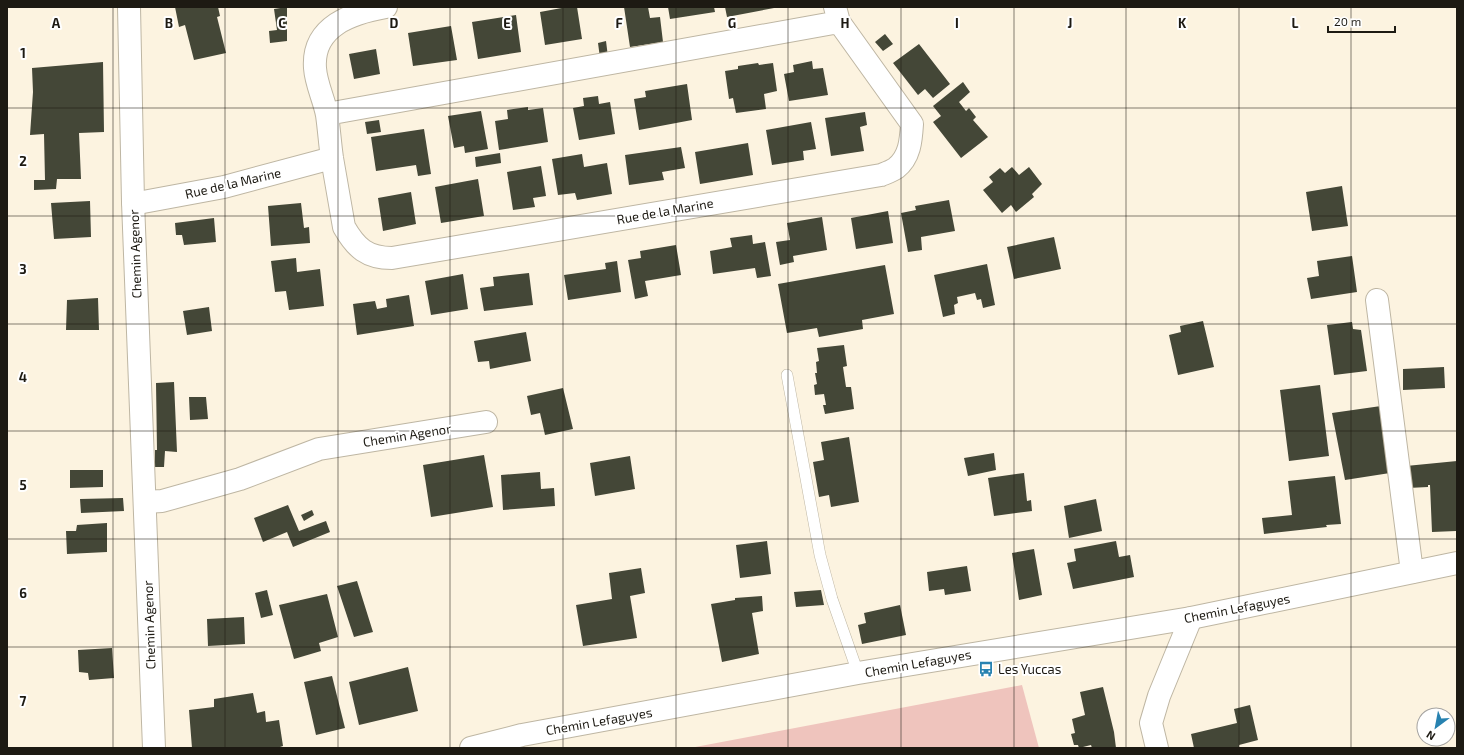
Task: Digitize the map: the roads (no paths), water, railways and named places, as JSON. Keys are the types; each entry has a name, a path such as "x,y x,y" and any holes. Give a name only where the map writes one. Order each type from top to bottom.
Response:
{"street":[{"name":"Chemin Agenor","path":"129,7 133,202 154,748"},
{"name":"Rue de la Marine","path":"327,114 837,15 912,124 911,143 905,158 896,168 881,175 392,258 378,258 366,252 353,242 344,227 332,158 327,114 315,68 316,52 322,38 334,25 350,16 368,10 386,7"},
{"name":"Rue de la Marine","path":"133,202 144,202 224,187 332,158"},
{"path":"1377,300 1412,572"},
{"name":"Chemin Agenor","path":"145,502 162,501 240,479 319,449 486,422"},
{"name":"Chemin Lefaguyes","path":"472,748 525,742 858,673 1191,618 1457,563"},
{"path":"1157,748 1151,723 1159,696 1191,618"}],"lane":[{"path":"787,375 820,555 832,599 858,673"}],"place":[{"name":"Les Yuccas","path":"986,669"}]}
